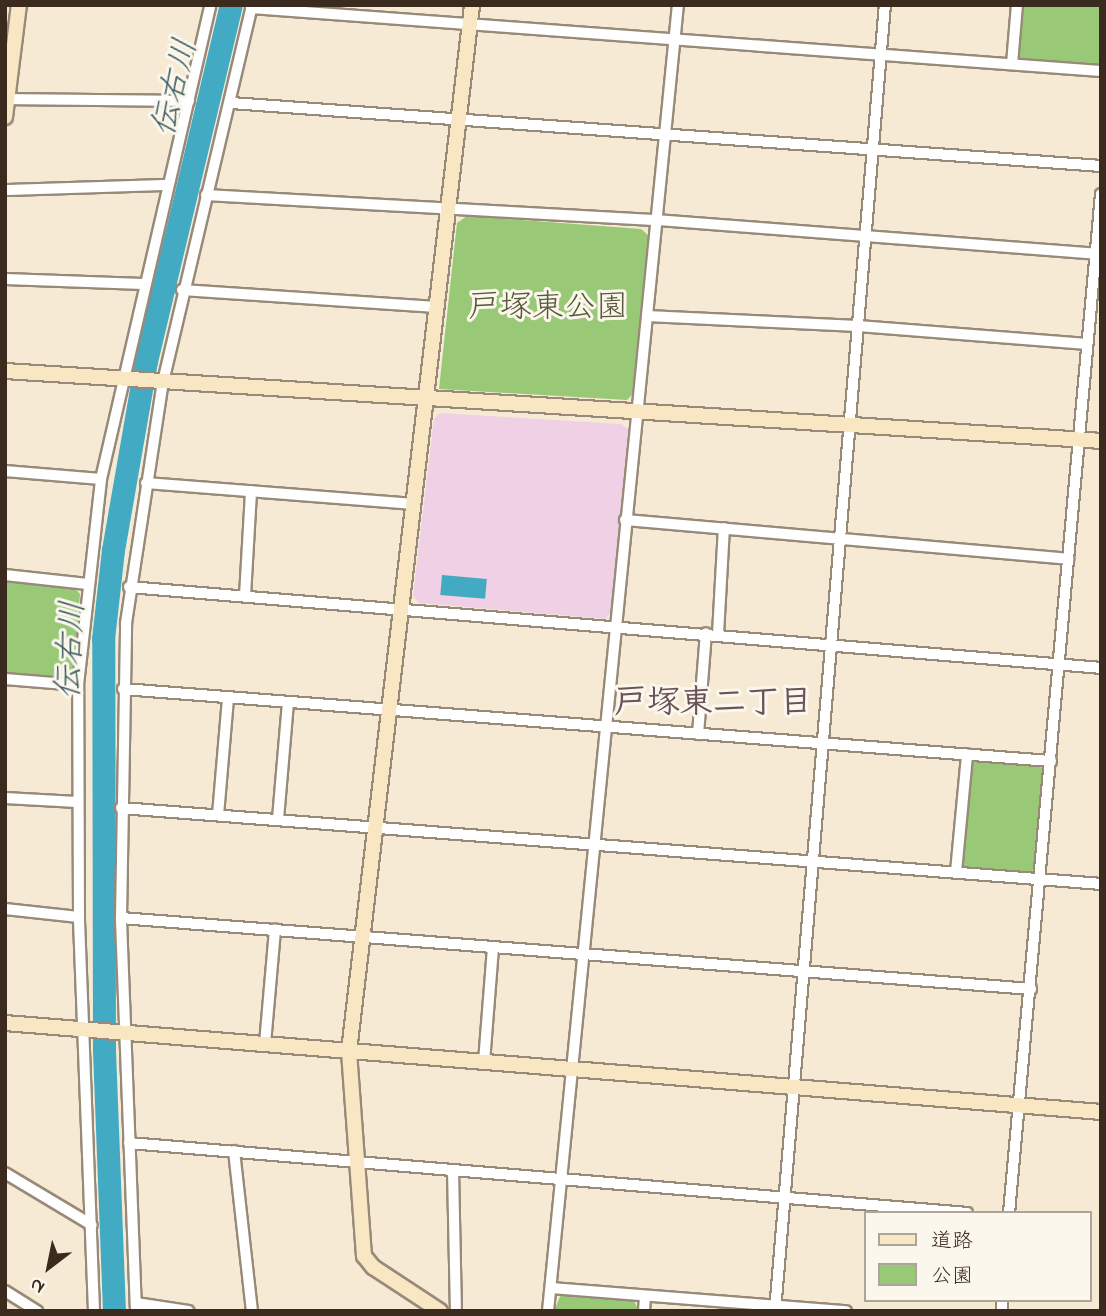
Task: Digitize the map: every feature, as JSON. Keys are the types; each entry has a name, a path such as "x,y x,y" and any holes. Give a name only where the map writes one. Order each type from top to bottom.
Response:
{"street":[{"path":"5,117 19,5"},
{"path":"94,1311 79,916 78,685 101,480 127,380 143,284 210,5"},
{"path":"440,1311 367,1262 356,1160 349,1051 360,936 472,5"},
{"path":"548,1311 614,626 678,5"},
{"path":"775,1308 885,5"},
{"path":"1012,64 1017,5"},
{"path":"188,1311 136,1307 129,1143 119,1032 123,690 129,587 146,482 158,382 231,103 252,7 675,42 1101,71"},
{"path":"7,99 189,101"},
{"path":"231,103 1101,166"},
{"path":"5,190 166,185"},
{"path":"1009,1211 1101,194"},
{"path":"206,195 447,211 657,220 1095,254"},
{"path":"5,279 143,284"},
{"path":"182,290 436,307"},
{"path":"647,316 858,326 1087,344"},
{"path":"5,371 1101,441"},
{"path":"5,471 101,480"},
{"path":"146,482 414,504"},
{"path":"245,596 251,491"},
{"path":"625,520 1068,559"},
{"path":"718,634 724,528"},
{"path":"5,576 88,584"},
{"path":"129,587 400,607 1060,662 1101,668"},
{"path":"698,734 706,633"},
{"path":"5,679 78,685"},
{"path":"123,690 1051,761"},
{"path":"218,815 228,699"},
{"path":"278,819 288,703"},
{"path":"956,872 967,755"},
{"path":"5,798 78,802"},
{"path":"121,808 374,825 1101,884"},
{"path":"5,909 79,916"},
{"path":"121,918 805,969 1031,989"},
{"path":"265,1044 275,929"},
{"path":"484,1062 493,947"},
{"path":"5,1023 1101,1112"},
{"path":"129,1143 944,1211"},
{"path":"234,1151 252,1311"},
{"path":"453,1170 456,1311"},
{"path":"5,1173 92,1225"},
{"path":"551,1288 775,1308 846,1311"},
{"path":"5,1291 37,1311"},
{"path":"644,1311 645,1296"}],"shaded area":[{"path":"440,413 621,424 628,429 611,613 605,619 419,603 413,596 434,419"}],"green space":[{"path":"1021,5 1101,5 1101,66 1020,60 1016,56"},
{"name":"戸塚東公園","path":"467,216 641,229 648,235 632,395 627,400 439,389 457,223"},
{"path":"5,581 74,587 80,594 74,672 68,679 5,674"},
{"path":"977,761 1041,767 1045,773 1036,865 1030,874 966,869 961,863 968,766"},
{"path":"561,1294 633,1299 639,1311 554,1311"}],"water":[{"path":"442,575 487,579 485,599 440,595"}],"waterway":[{"name":"伝右川","path":"114,1311 104,1049 103,639 113,550 146,361 231,5"}],"district":[{"name":"戸塚東二丁目","path":"713,705"}]}
